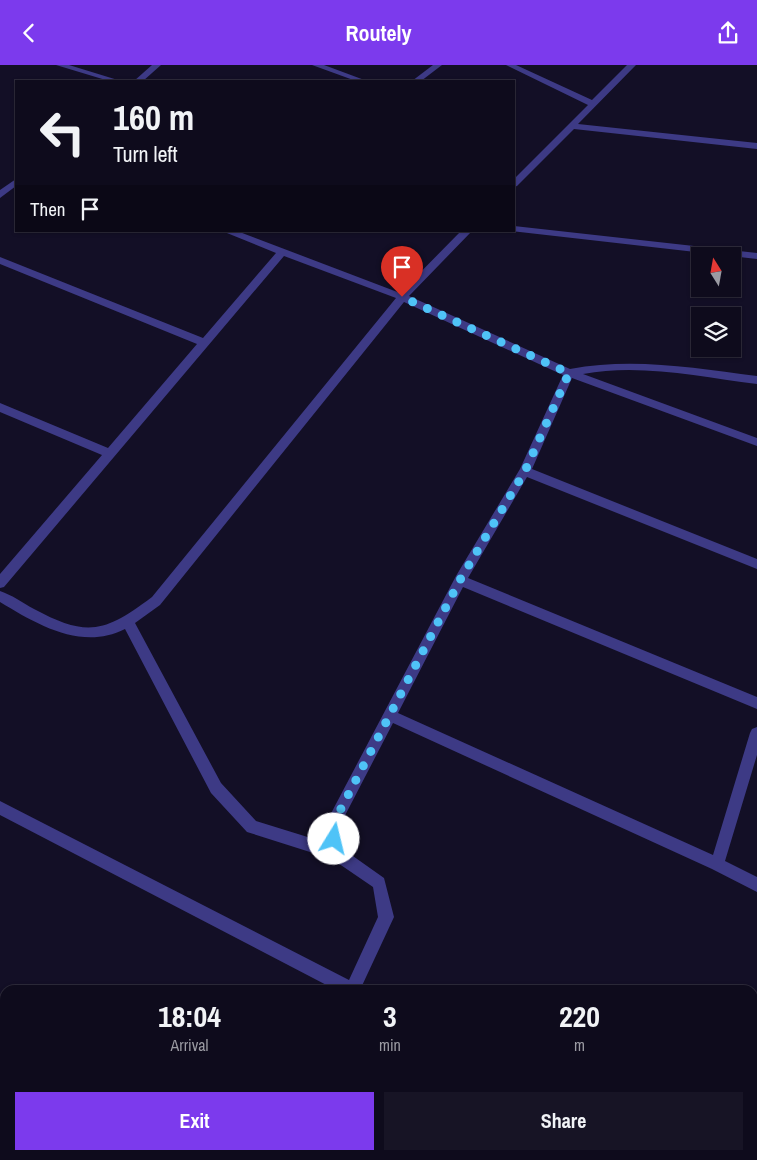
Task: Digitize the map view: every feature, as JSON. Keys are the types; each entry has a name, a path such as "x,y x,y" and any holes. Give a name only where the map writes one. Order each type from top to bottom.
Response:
{"street":[{"path":"60,65 113,80"},
{"path":"139,80 157,65"},
{"path":"316,65 360,80"},
{"path":"417,80 438,65"},
{"path":"510,65 593,104"},
{"path":"515,183 632,65"},
{"path":"571,127 757,146"},
{"path":"0,195 15,183"},
{"path":"515,229 757,256"},
{"path":"230,232 402,297 569,373 757,442"},
{"path":"250,240 257,232"},
{"path":"0,596 40,619 71,631 102,633 128,622 156,601 402,297 467,232"},
{"path":"0,583 282,252"},
{"path":"0,260 204,343"},
{"path":"569,373 592,367 621,365 757,380"},
{"path":"336,853 332,826 460,580 525,471 569,373"},
{"path":"0,407 110,454"},
{"path":"525,471 757,564"},
{"path":"460,580 757,703"},
{"path":"128,622 216,789 252,827 336,853 379,883 386,917 354,985"},
{"path":"389,715 717,864 757,885"},
{"path":"717,864 757,733"},
{"path":"0,808 342,985"}],"route":[{"path":"334,839 332,826 460,580 525,471 569,373 402,297"}]}
